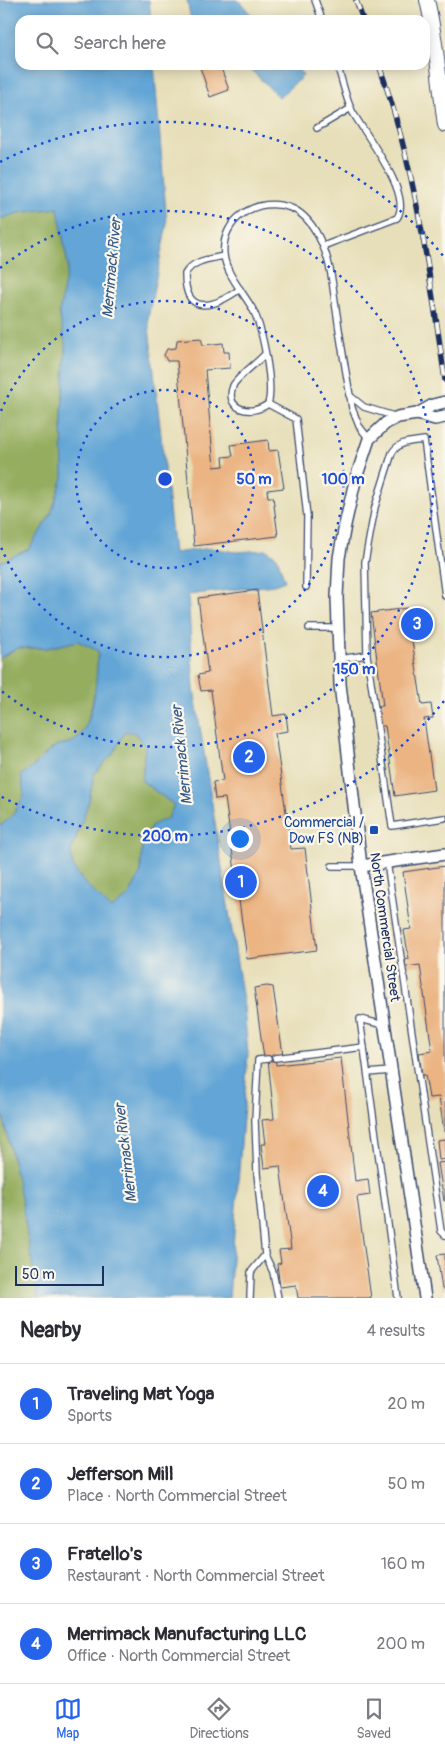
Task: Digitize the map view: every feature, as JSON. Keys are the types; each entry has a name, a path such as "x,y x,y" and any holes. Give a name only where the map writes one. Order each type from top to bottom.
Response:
{"street":[{"path":"427,0 442,59 439,78 445,125"},
{"name":"North Commercial Street","path":"425,1298 361,866 339,659 337,597 344,533 355,481 369,439 386,423 398,417 417,414 433,405 445,402"},
{"name":"North Commercial Street","path":"417,414 435,418 445,417"},
{"path":"361,866 445,854"}],"lane":[{"path":"315,0 320,15"},
{"path":"323,246 397,218 400,214 399,199 390,174 351,108 339,70"},
{"path":"317,128 351,108"},
{"path":"268,404 269,390 262,330 253,310 227,268 224,256 225,235 231,224 240,214 251,208 264,205 290,207 299,212 310,223 323,246 332,282 352,408 358,424 369,439"},
{"path":"224,256 197,262 188,268 185,274 188,293 197,304 207,305 218,304 240,289"},
{"path":"264,356 236,380 231,394 237,407 244,411 259,410 268,404"},
{"path":"350,395 364,407 398,417"},
{"path":"268,404 296,419 307,516 306,587"},
{"path":"444,818 392,826 367,655 364,576 368,542 392,453 395,447 403,443 424,440 445,596"},
{"path":"309,628 337,628"},
{"path":"339,659 367,655"},
{"path":"387,862 441,1231 445,1235"},
{"path":"332,866 361,866"},
{"path":"384,1025 360,1019 398,1298"},
{"path":"275,1058 364,1047"},
{"path":"268,1059 258,1060 255,1129 257,1173 266,1255 273,1272 278,1298"},
{"path":"368,1073 390,1070"},
{"path":"250,1298 251,1272 266,1255"}],"green space":[{"path":"58,208 68,266 59,313 66,347 62,415 63,477 51,514 29,549 0,562 0,219 18,213"},
{"path":"78,641 98,651 96,687 85,731 74,742 57,745 39,759 29,771 24,796 12,816 0,826 0,658 17,648 47,648"},
{"path":"125,731 135,733 145,747 142,781 174,805 168,818 142,847 141,872 129,896 111,909 81,879 72,864 71,851 89,801 94,774 114,752"},
{"path":"0,1102 21,1198 38,1298 0,1298"}],"water":[{"name":"Merrimack River","path":"0,0 149,0 150,15 15,15 15,70 154,70 167,224 148,318 174,553 211,548 236,552 267,550 277,557 285,581 274,585 188,595 194,689 244,1007 248,1054 229,1298 38,1298 21,1198 0,1102 0,826 12,816 24,796 21,774 53,748 74,741 81,735 91,713 94,700 98,651 78,641 47,648 17,648 0,658 0,562 29,549 51,514 63,477 62,415 66,347 59,313 68,266 58,208 18,213 0,219","holes":["125,731 135,733 145,747 142,781 174,805 168,818 152,825 142,847 141,872 129,896 111,909 81,879 72,864 71,851 89,801 94,774 114,752"]},
{"path":"187,0 238,0 252,15 190,15"},
{"path":"251,70 299,70 303,76 279,97"}],"building":[{"path":"201,70 222,70 229,90 210,97"},
{"path":"201,338 203,345 223,343 224,352 229,352 230,368 205,370 214,467 224,466 223,457 233,456 231,445 268,440 269,451 278,450 284,488 267,490 268,497 273,497 278,536 194,546 177,361 167,361 164,355 167,349 176,348 177,340"},
{"path":"257,590 273,716 286,714 288,731 275,733 291,849 305,848 317,950 247,959 225,798 215,799 213,782 223,781 211,690 201,691 198,675 208,673 198,598"},
{"path":"407,608 422,705 431,704 433,718 424,719 434,790 395,796 385,726 380,726 378,711 378,706 383,706 371,613"},
{"path":"445,866 444,1132 439,1097 429,1098 425,1075 422,1075 419,1053 432,1051 420,965 406,967 405,960 409,959 404,930 411,929 403,872"},
{"path":"273,987 283,1055 275,1056 276,1065 341,1058 355,1181 368,1179 370,1195 357,1197 371,1298 298,1298 296,1285 280,1287 277,1264 281,1263 279,1250 291,1249 280,1166 264,1168 261,1144 265,1144 262,1120 274,1119 268,1059 264,1058 254,988"},
{"path":"445,1139 445,1159 439,1160 437,1140"},
{"path":"445,1162 445,1201 444,1201 438,1163"},
{"path":"445,1254 445,1289 442,1289 437,1255"}],"railway":[{"path":"356,0 361,15"},
{"path":"381,70 392,103 412,182 427,261 445,380"}],"place":[{"name":"Fratello's","path":"417,624"},
{"name":"Jefferson Mill","path":"249,757"},
{"name":"Commercial / Dow FS (NB)","path":"374,830"},
{"name":"Traveling Mat Yoga","path":"241,882"},
{"name":"Merrimack Manufacturing LLC","path":"323,1191"}]}
